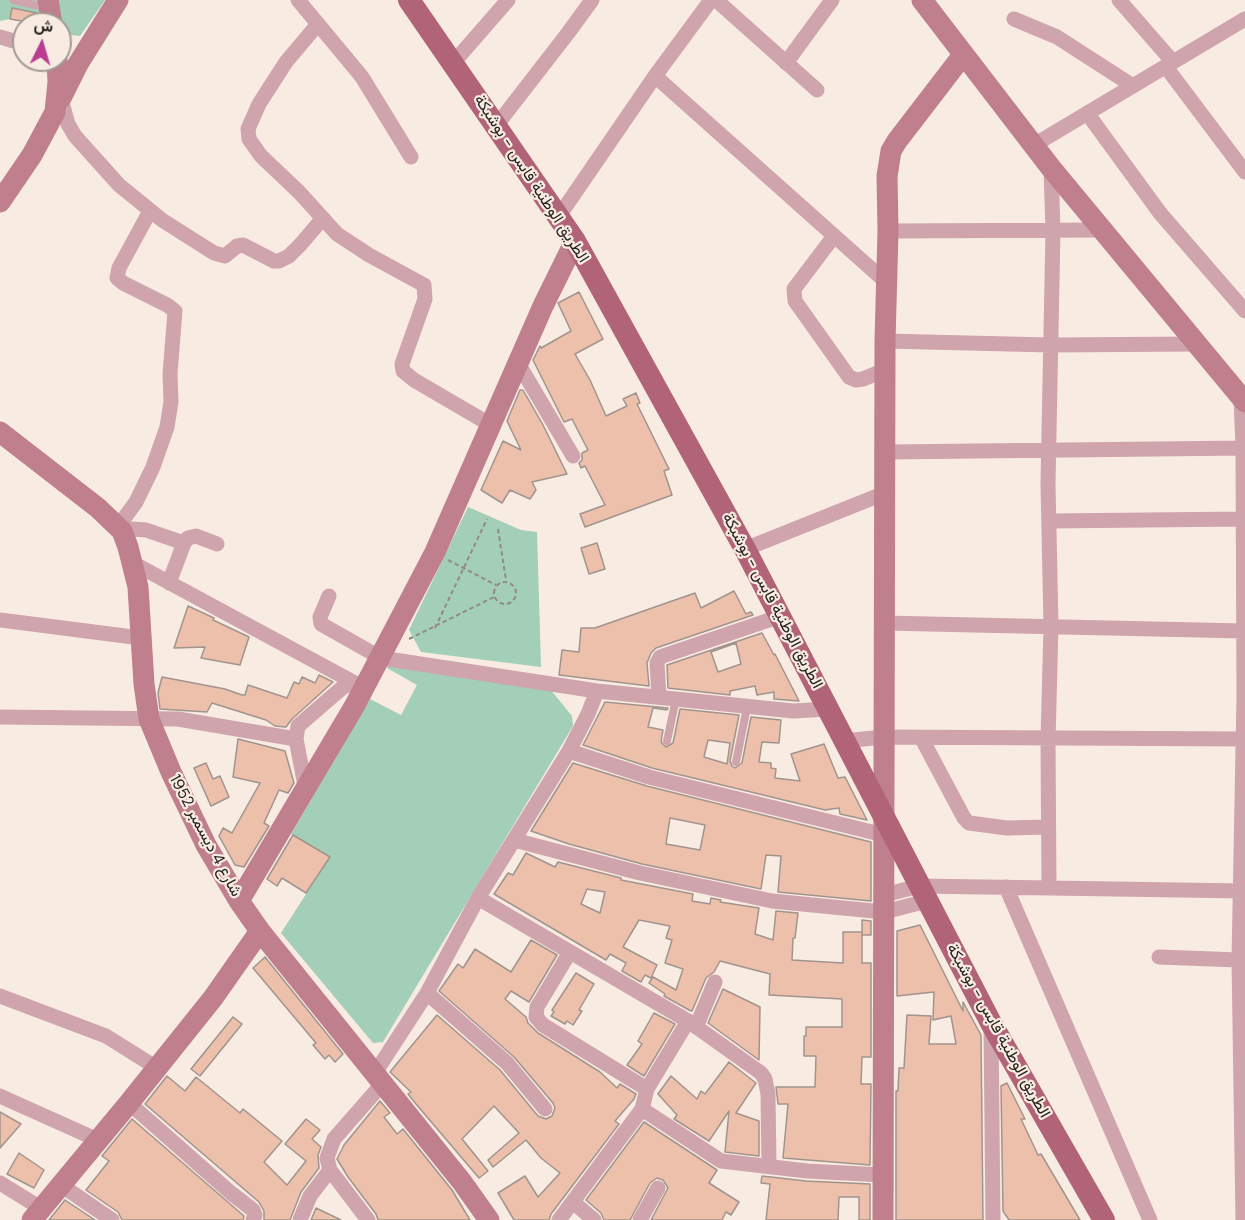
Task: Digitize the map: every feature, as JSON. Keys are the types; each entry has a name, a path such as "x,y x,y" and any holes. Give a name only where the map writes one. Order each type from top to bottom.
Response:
{"main road":[{"name":"الطريق الوطنية قابس - بوشبكة","path":"409,0 454,62 575,241 781,616 829,709 884,825 923,893 991,1023 1104,1220"}],"street":[{"path":"72,52 118,0"},
{"path":"297,0 362,77 411,157"},
{"path":"454,62 508,0"},
{"path":"496,126 592,0"},
{"path":"559,216 655,76 711,0"},
{"path":"716,0 817,90"},
{"path":"786,63 832,0"},
{"path":"922,0 1051,168 1243,399 1245,697 1239,960 1243,1220"},
{"path":"1119,0 1170,65 1245,172"},
{"path":"1014,19 1057,37 1133,86"},
{"path":"1034,145 1245,20"},
{"path":"318,24 286,63 259,104 247,134 253,147 261,156 299,192 337,234 424,285 425,299 402,364 403,371 414,380 491,425"},
{"path":"883,1220 883,737 887,176 891,151 963,55"},
{"path":"0,202 32,155 58,105 63,72"},
{"path":"655,76 886,282"},
{"path":"58,105 75,136 119,185 150,211 190,239 219,255 225,256 237,246 243,245 274,261 279,261 301,244 323,218"},
{"path":"1087,113 1160,213 1242,302"},
{"path":"1049,887 1048,740 1051,626 1048,450 1053,231 1051,168"},
{"path":"119,530 153,467 167,427 171,402 170,374 174,309 117,278 118,268 150,211"},
{"path":"888,231 1101,230"},
{"path":"834,236 794,289 795,301 849,377 856,380 885,370"},
{"path":"239,901 306,791 360,686 383,654 435,552 543,306 575,241"},
{"path":"885,341 1050,345 1196,344"},
{"path":"518,363 573,456"},
{"name":"شارع 4 ديسمبر 1952","path":"0,432 98,508 119,530 133,563 138,587 149,719 171,772 207,845 239,901 260,931 462,1182 489,1220"},
{"path":"886,452 1244,448"},
{"path":"745,549 885,493"},
{"path":"1049,521 1243,519"},
{"path":"119,530 146,531 184,543"},
{"path":"169,582 184,543 191,537 196,536 217,544"},
{"path":"133,563 360,686"},
{"path":"329,596 320,617 321,624 383,654 597,691 793,711 829,709"},
{"path":"660,697 657,663 660,657 781,616"},
{"path":"0,620 141,638"},
{"path":"884,623 1244,632"},
{"path":"306,791 296,739 298,726 337,691 348,685 360,686"},
{"path":"577,688 588,714"},
{"path":"368,1220 330,1170 327,1158 334,1138 379,1078 478,898 569,751 597,691"},
{"path":"0,717 178,719 296,739"},
{"path":"844,741 883,737 1048,740 1244,739"},
{"path":"922,739 964,818 969,823 1007,828 1048,827"},
{"path":"569,751 649,777 884,825"},
{"path":"514,840 640,873 772,901 884,903 923,893 1006,887 1242,891"},
{"path":"1006,887 1150,1220"},
{"path":"478,898 692,1024 765,1079 768,1094 769,1166"},
{"path":"0,1183 37,1215 213,998 260,931"},
{"path":"570,952 537,1007 536,1017 543,1025 647,1089"},
{"path":"1159,957 1239,960"},
{"path":"559,1220 642,1109 647,1089 692,1024 715,982"},
{"path":"427,993 507,1063 545,1109"},
{"path":"0,996 106,1036 157,1068"},
{"path":"991,1023 993,1220"},
{"path":"0,1096 98,1140"},
{"path":"129,1103 231,1193 254,1210 253,1220"},
{"path":"642,1109 721,1161 807,1171 883,1175"},
{"path":"300,1220 310,1196 330,1170"},
{"path":"62,1185 112,1220"},
{"path":"640,1220 658,1188"},
{"path":"573,1202 594,1220"}],"lane":[{"path":"14,0 50,11"},
{"path":"667,741 676,699"},
{"path":"736,762 747,707"}],"path":[{"path":"435,628 487,519"},
{"path":"498,529 506,581"},
{"path":"435,552 496,585 506,581 513,584 516,589 514,599 505,604 498,602 494,597 496,585"},
{"path":"383,654 494,597"}],"green space":[{"path":"0,0 42,0 40,12 12,12 12,19 0,21"},
{"path":"55,0 105,0 80,36 72,35 72,12 57,12"},
{"path":"468,507 521,530 537,532 541,667 421,652 409,630"},
{"path":"390,665 546,684 572,716 573,726 383,1042 373,1043 281,933 330,857 291,834 370,699 401,715 417,685 387,668"}],"building":[{"path":"12,8 32,12 12,12 12,19 10,19"},
{"path":"579,292 603,339 575,354 606,416 627,406 623,399 636,393 640,403 637,404 669,469 664,471 672,495 585,527 580,514 605,505 585,466 581,468 579,463 582,460 582,453 588,450 572,419 564,422 533,360 540,346 541,348 571,331 558,303"},
{"path":"520,390 523,390 543,425 567,474 532,482 536,490 530,499 510,490 502,503 481,490 503,441 521,450 507,421"},
{"path":"597,543 605,569 589,574 581,548"},
{"path":"734,591 746,614 751,612 753,615 656,648 647,663 649,686 559,675 562,650 579,652 581,628 595,628 695,593 701,608"},
{"path":"188,606 249,637 240,665 201,658 205,647 174,648"},
{"path":"762,633 799,701 774,699 774,692 757,695 755,686 730,691 730,695 668,688 667,665","holes":["736,643 741,664 718,672 711,652"]},
{"path":"319,675 333,682 286,727 275,726 266,720 212,703 207,712 160,709 158,693 162,677 225,689 242,695 245,695 248,685 287,698 294,682 299,684 302,677 315,683"},
{"path":"605,702 668,708 667,710 653,708 648,727 663,730 661,742 666,747 673,743 680,709 739,715 730,761 735,768 742,763 751,717 781,720 779,743 762,742 759,762 771,763 771,768 776,769 775,778 800,781 791,754 824,744 838,778 845,777 867,820 840,814 839,808 825,810 652,768 583,745","holes":["708,740 730,743 727,764 704,757"]},
{"path":"238,739 285,751 294,783 288,793 279,790 264,823 269,826 244,867 235,865 219,836 223,828 232,833 260,783 233,777"},
{"path":"206,763 213,779 220,776 229,797 211,806 194,768"},
{"path":"573,763 647,786 871,842 871,901 778,892 781,856 766,855 761,889 642,864 531,831","holes":["670,818 705,825 700,850 666,844"]},
{"path":"293,835 330,857 306,893 282,878 277,886 267,879"},
{"path":"526,853 555,867 558,862 621,878 621,880 693,894 692,901 710,904 711,898 721,900 720,902 759,908 755,934 773,940 776,911 798,913 792,960 843,963 843,932 862,932 862,963 871,963 871,1057 862,1057 861,1084 871,1084 870,1165 783,1158 788,1104 778,1104 776,1087 815,1087 816,1056 804,1056 806,1027 842,1027 842,999 769,995 770,974 720,961 714,972 706,978 692,1011 689,1010 664,996 665,994 649,983 653,977 676,990 683,969 665,963 672,940 666,938 670,926 639,920 623,947 657,965 651,978 645,975 641,982 622,971 626,963 610,954 606,960 494,894 508,873 513,875","holes":["587,889 605,892 600,913 581,904"]},
{"path":"862,920 871,921 871,935 862,935"},
{"path":"920,925 963,1011 963,1002 981,1035 983,1220 896,1220 896,1091 898,1091 899,1068 904,1068 907,1015 931,1016 929,1044 956,1044 951,1016 933,1020 934,992 897,996 897,931"},
{"path":"531,940 557,955 529,1002 511,991 505,999 526,1017 528,1023 538,1033 600,1072 617,1088 620,1084 636,1094 615,1121 619,1124 551,1214 549,1220 514,1220 498,1193 525,1176 538,1197 560,1173 541,1158 526,1140 493,1167 488,1160 519,1133 494,1106 462,1139 488,1171 479,1178 408,1094 411,1092 390,1072 437,1015 500,1070 538,1116 546,1119 552,1116 555,1108 553,1103 514,1057 439,991 458,964 463,968 475,949 511,972"},
{"path":"265,957 343,1054 335,1062 329,1055 325,1059 313,1045 316,1043 253,968"},
{"path":"576,973 594,984 573,1025 567,1021 565,1024 551,1016 554,1012 552,1010"},
{"path":"723,989 760,1007 759,1060 708,1023"},
{"path":"654,1013 675,1024 644,1076 627,1065 642,1044 638,1041"},
{"path":"233,1017 242,1024 200,1076 191,1069"},
{"path":"729,1062 756,1083 736,1113 759,1121 759,1156 725,1152 729,1111 709,1141 674,1119 677,1115 658,1094 671,1076 697,1099 701,1091 705,1094"},
{"path":"167,1076 185,1091 196,1077 240,1113 243,1109 282,1141 264,1162 287,1185 306,1161 285,1144 306,1119 320,1130 312,1139 321,1147 318,1155 319,1168 301,1192 290,1220 264,1220 264,1211 259,1202 145,1104"},
{"path":"1007,1083 1025,1119 1021,1119 1038,1155 1041,1154 1080,1220 1009,1220 1003,1211 1001,1086"},
{"path":"380,1101 390,1113 384,1117 397,1134 403,1129 452,1190 470,1220 378,1220 337,1159 344,1145"},
{"path":"0,1112 21,1124 0,1148"},
{"path":"132,1119 244,1216 243,1220 122,1220 118,1212 86,1190 109,1161 102,1156"},
{"path":"644,1122 717,1170 709,1183 739,1202 731,1215 726,1212 722,1220 651,1220 668,1188 663,1180 657,1178 650,1183 630,1220 604,1220 601,1213 586,1200"},
{"path":"19,1153 44,1170 34,1188 7,1174"},
{"path":"762,1176 870,1184 870,1220 859,1220 859,1197 839,1197 838,1220 766,1220 770,1184 761,1183"},
{"path":"65,1200 95,1220 49,1220"},
{"path":"316,1208 341,1220 311,1220"}]}
